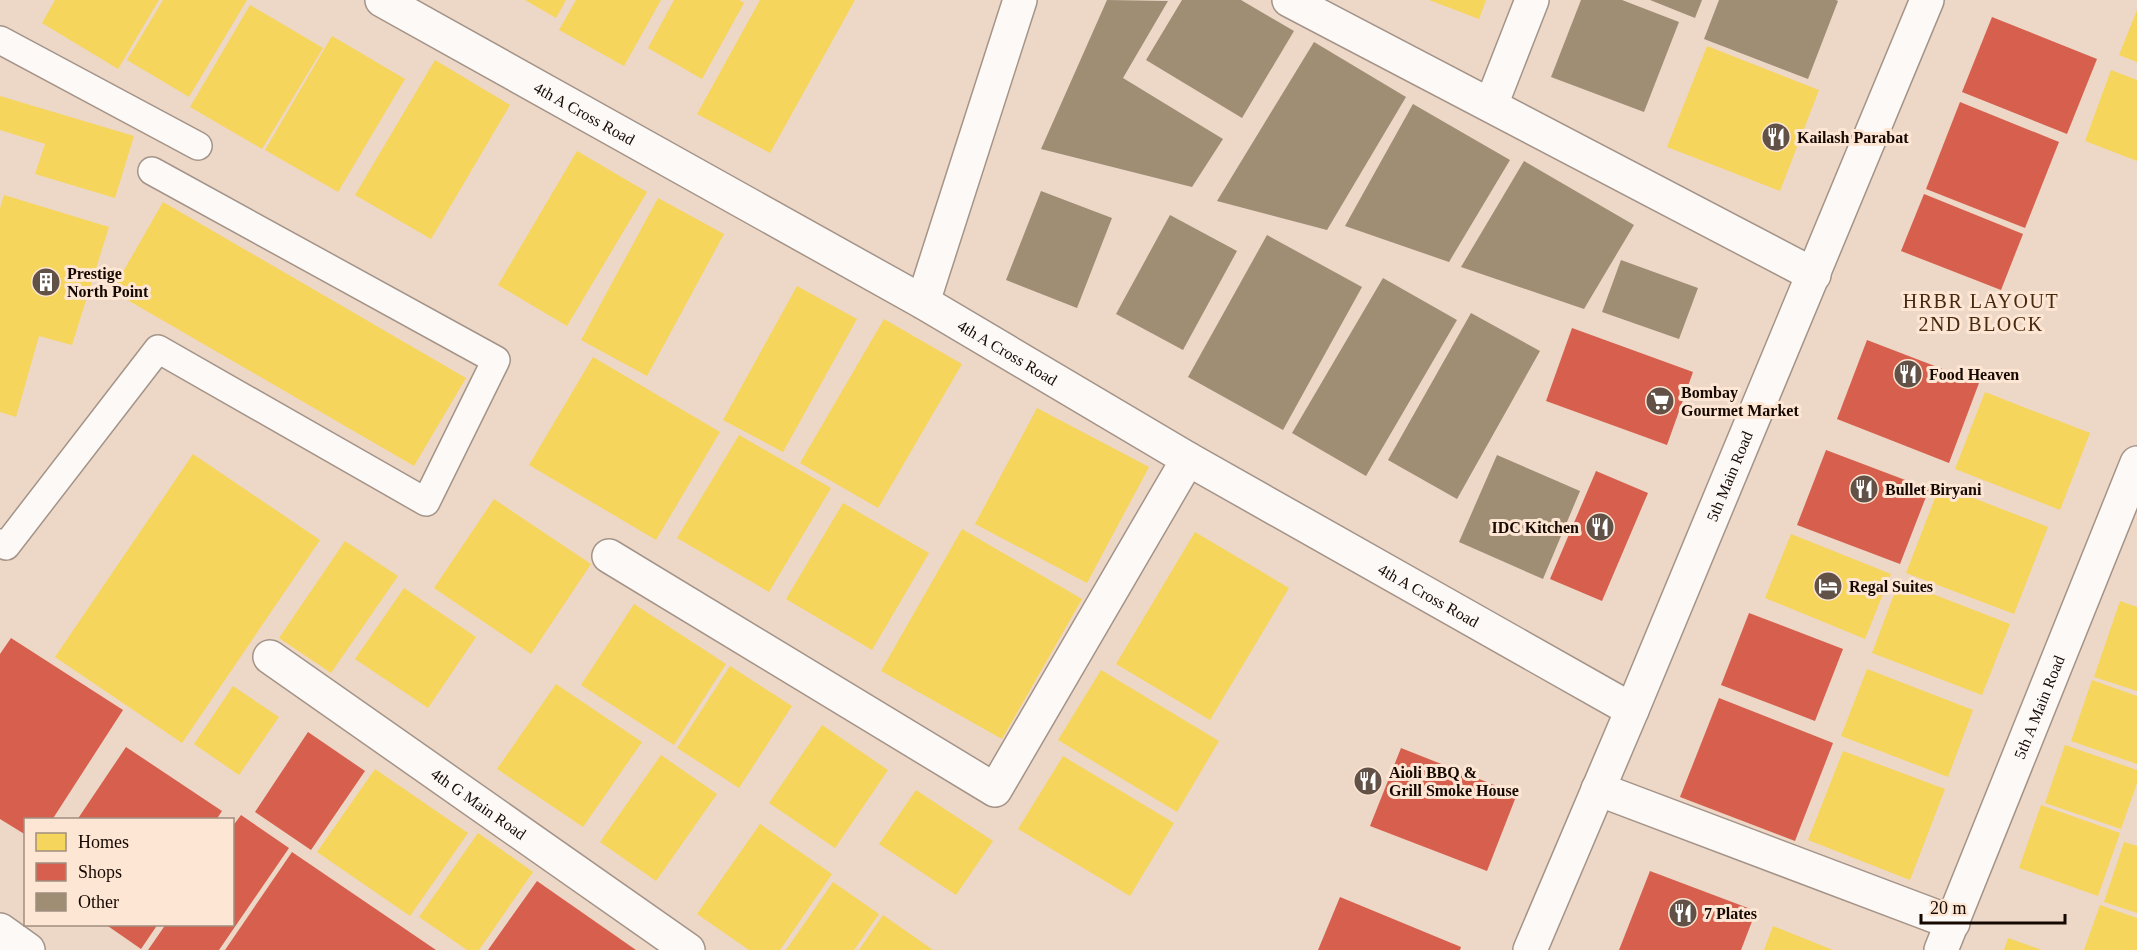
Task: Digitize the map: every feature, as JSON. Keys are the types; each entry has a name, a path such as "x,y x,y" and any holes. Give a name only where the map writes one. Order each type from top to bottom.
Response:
{"street":[{"name":"4th A Cross Road","path":"382,0 923,302 1188,459 1632,710"},
{"path":"923,302 1020,0"},
{"path":"1289,0 1814,274"},
{"path":"1491,105 1532,0"},
{"name":"5th Main Road","path":"1530,950 1927,0"},
{"path":"609,556 994,790 1188,459"},
{"name":"5th A Main Road","path":"1947,936 2137,463"},
{"name":"4th G Main Road","path":"270,657 688,950"},
{"path":"1598,789 1947,936"},
{"path":"0,930 28,950"}],"lane":[{"path":"0,40 198,146"},
{"path":"0,543 6,546 158,349 426,501 496,360 152,171"}],"building: Homes":[{"path":"55,0 159,0 118,69 42,23"},
{"path":"163,0 247,0 189,97 127,60"},
{"path":"525,0 566,0 556,18"},
{"path":"576,0 661,0 624,66 559,30"},
{"path":"674,0 739,0 744,3 702,79 648,48"},
{"path":"760,0 855,0 770,153 697,114"},
{"path":"1429,0 1486,0 1479,19"},
{"path":"250,5 323,48 262,149 190,107"},
{"path":"2137,10 2137,62 2119,55"},
{"path":"332,36 405,79 338,192 265,150"},
{"path":"1707,46 1819,90 1780,191 1667,147"},
{"path":"435,60 510,105 431,239 355,195"},
{"path":"2111,70 2137,80 2137,161 2085,141"},
{"path":"0,96 134,136 115,198 35,174 45,144 0,130"},
{"path":"577,151 647,192 567,326 498,285"},
{"name":"Prestige North Point","path":"4,195 109,227 72,345 39,336 16,417 0,412 0,208"},
{"path":"658,198 724,234 647,376 581,340"},
{"path":"163,202 466,378 414,466 112,291"},
{"path":"797,286 857,319 783,452 723,420"},
{"path":"884,319 962,364 878,508 800,463"},
{"path":"593,357 720,432 656,540 529,465"},
{"path":"1985,392 2090,433 2060,510 1955,469"},
{"path":"1037,408 1149,467 1087,583 975,524"},
{"path":"739,435 831,488 769,592 677,538"},
{"path":"193,454 320,540 182,743 55,657"},
{"path":"1940,485 2048,527 2014,614 1906,573"},
{"path":"494,499 591,564 531,654 434,588"},
{"path":"843,503 929,553 872,650 786,599"},
{"path":"962,529 1082,599 1002,739 881,671"},
{"path":"1195,532 1289,588 1210,720 1116,664"},
{"name":"Regal Suites","path":"1791,534 1891,574 1865,639 1765,598"},
{"path":"345,541 398,576 331,673 279,638"},
{"path":"1899,581 2010,624 1982,695 1872,653"},
{"path":"404,588 476,637 428,708 355,659"},
{"path":"2120,601 2137,607 2137,691 2094,677"},
{"path":"634,604 726,664 674,745 581,685"},
{"path":"730,666 792,706 739,788 677,748"},
{"path":"1867,669 1973,710 1948,777 1841,736"},
{"path":"1101,670 1219,741 1177,812 1058,740"},
{"path":"2092,680 2137,696 2137,764 2071,741"},
{"path":"556,684 642,742 583,827 497,769"},
{"path":"233,686 279,717 239,775 194,744"},
{"path":"822,725 888,770 835,848 769,803"},
{"path":"2065,745 2137,770 2137,783 2121,829 2045,803"},
{"path":"1843,751 1945,789 1910,880 1808,840"},
{"path":"661,755 717,794 656,881 600,842"},
{"path":"1063,756 1174,823 1130,896 1018,829"},
{"path":"375,769 468,833 410,916 317,852"},
{"path":"916,790 993,841 956,895 879,844"},
{"path":"2041,805 2120,833 2098,896 2019,868"},
{"path":"760,824 832,874 780,950 749,950 697,914"},
{"path":"478,833 533,872 479,950 467,950 419,917"},
{"path":"2124,842 2137,846 2137,913 2104,902"},
{"path":"833,882 879,914 854,950 786,950"},
{"path":"2100,905 2137,918 2137,950 2084,950"},
{"path":"883,915 933,950 859,950"},
{"path":"1773,926 1833,950 1764,950"},
{"path":"2008,938 2042,950 2004,950"}],"building: Shops":[{"path":"1992,17 2097,59 2067,134 1962,92"},
{"path":"1960,102 2059,142 2025,228 1926,189"},
{"path":"1924,194 2023,234 2001,290 1901,251"},
{"path":"1572,328 1693,372 1667,445 1546,401"},
{"path":"1867,340 1979,383 1949,463 1837,419"},
{"path":"1826,450 1929,489 1900,564 1797,525"},
{"path":"1596,471 1648,493 1602,601 1550,579"},
{"path":"1749,613 1843,649 1815,721 1721,685"},
{"path":"11,638 123,710 53,818 24,818 24,834 0,819 0,654"},
{"path":"1719,698 1833,743 1795,841 1680,797"},
{"path":"308,732 365,771 311,850 255,812"},
{"path":"126,747 222,811 217,818 78,818"},
{"path":"1401,748 1517,794 1487,871 1370,826"},
{"path":"241,815 289,848 219,950 148,950 165,926 234,926 234,824"},
{"path":"292,852 436,950 225,950"},
{"path":"1650,871 1756,911 1741,950 1619,950"},
{"path":"537,881 636,950 488,950"},
{"path":"1340,897 1461,947 1460,950 1318,950"},
{"path":"108,926 157,926 141,949"}],"building: Other":[{"path":"1107,0 1168,1 1123,78 1223,139 1192,187 1041,149"},
{"path":"1182,0 1241,0 1294,31 1242,118 1146,60"},
{"path":"1581,0 1622,0 1679,22 1644,112 1551,77"},
{"path":"1650,0 1702,0 1695,18"},
{"path":"1719,0 1838,1 1808,79 1704,39"},
{"path":"1314,42 1406,97 1327,230 1217,201"},
{"path":"1413,104 1510,160 1449,262 1345,226"},
{"path":"1524,161 1634,225 1584,309 1461,267"},
{"path":"1041,191 1112,218 1077,308 1006,280"},
{"path":"1170,215 1237,251 1183,350 1116,314"},
{"path":"1267,235 1362,287 1283,430 1188,377"},
{"path":"1621,260 1698,288 1679,339 1602,312"},
{"path":"1383,278 1457,320 1366,476 1292,433"},
{"path":"1471,313 1540,351 1457,499 1388,460"},
{"path":"1497,455 1580,491 1543,579 1459,542"}],"place":[{"name":"Kailash Parabat","path":"1776,137"},
{"name":"Prestige North Point","path":"46,282"},
{"name":"Food Heaven","path":"1908,374"},
{"name":"Bombay Gourmet Market","path":"1660,401"},
{"name":"Bullet Biryani","path":"1864,489"},
{"name":"IDC Kitchen","path":"1600,527"},
{"name":"Regal Suites","path":"1828,586"},
{"name":"Aioli BBQ & Grill Smoke House","path":"1368,781"},
{"name":"7 Plates","path":"1683,913"}],"district":[{"name":"HRBR LAYOUT 2ND BLOCK","path":"1981,312"}]}
